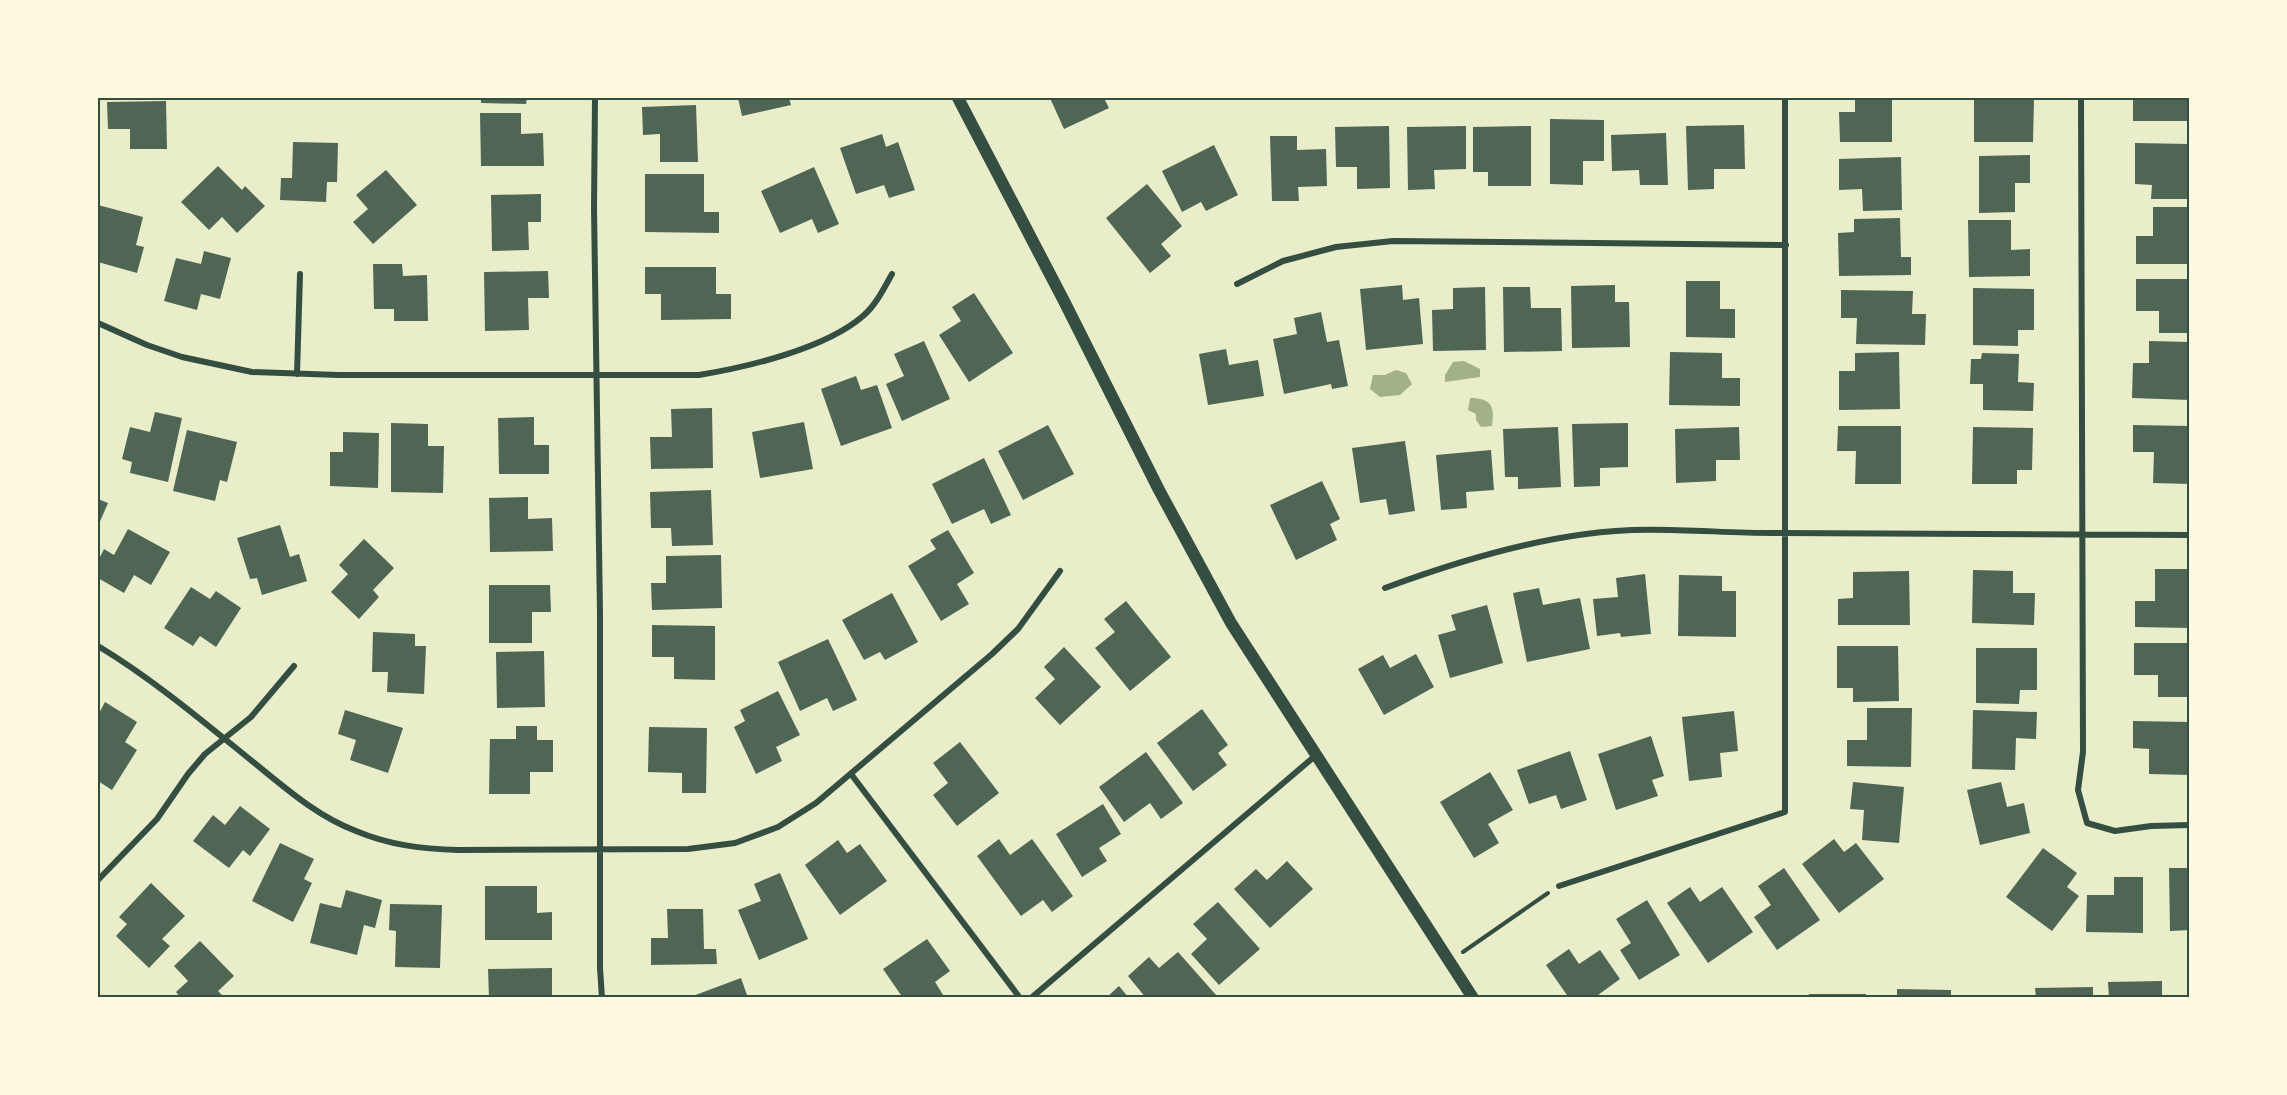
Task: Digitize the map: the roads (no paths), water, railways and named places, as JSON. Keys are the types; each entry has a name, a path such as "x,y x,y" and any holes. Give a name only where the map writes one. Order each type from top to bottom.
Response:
{"main road":[{"path":"958,98 1158,490 1231,623 1473,998"}],"street":[{"path":"595,98 594,208 602,998"},
{"path":"1559,886 1785,812 1787,533 1785,98"},
{"path":"2080,98 2083,752 2078,790 2087,824 2115,831 2151,826 2190,825"},
{"path":"1237,284 1283,261 1336,246 1393,241 1786,245"},
{"path":"297,374 300,274"},
{"path":"98,323 147,345 182,357 252,372 597,377 699,375 736,369 806,347 837,333 864,316 892,274"},
{"path":"1385,588 1444,566 1533,543 1588,533 1641,531 2190,534"},
{"path":"98,646 225,738 315,811 354,831 385,842 421,849 448,850 688,849 735,843 778,827 816,803 1011,635 1059,571"},
{"path":"98,880 157,819 205,754 251,717 294,666"},
{"path":"1031,998 1315,756"},
{"path":"851,774 1020,998"}]}
